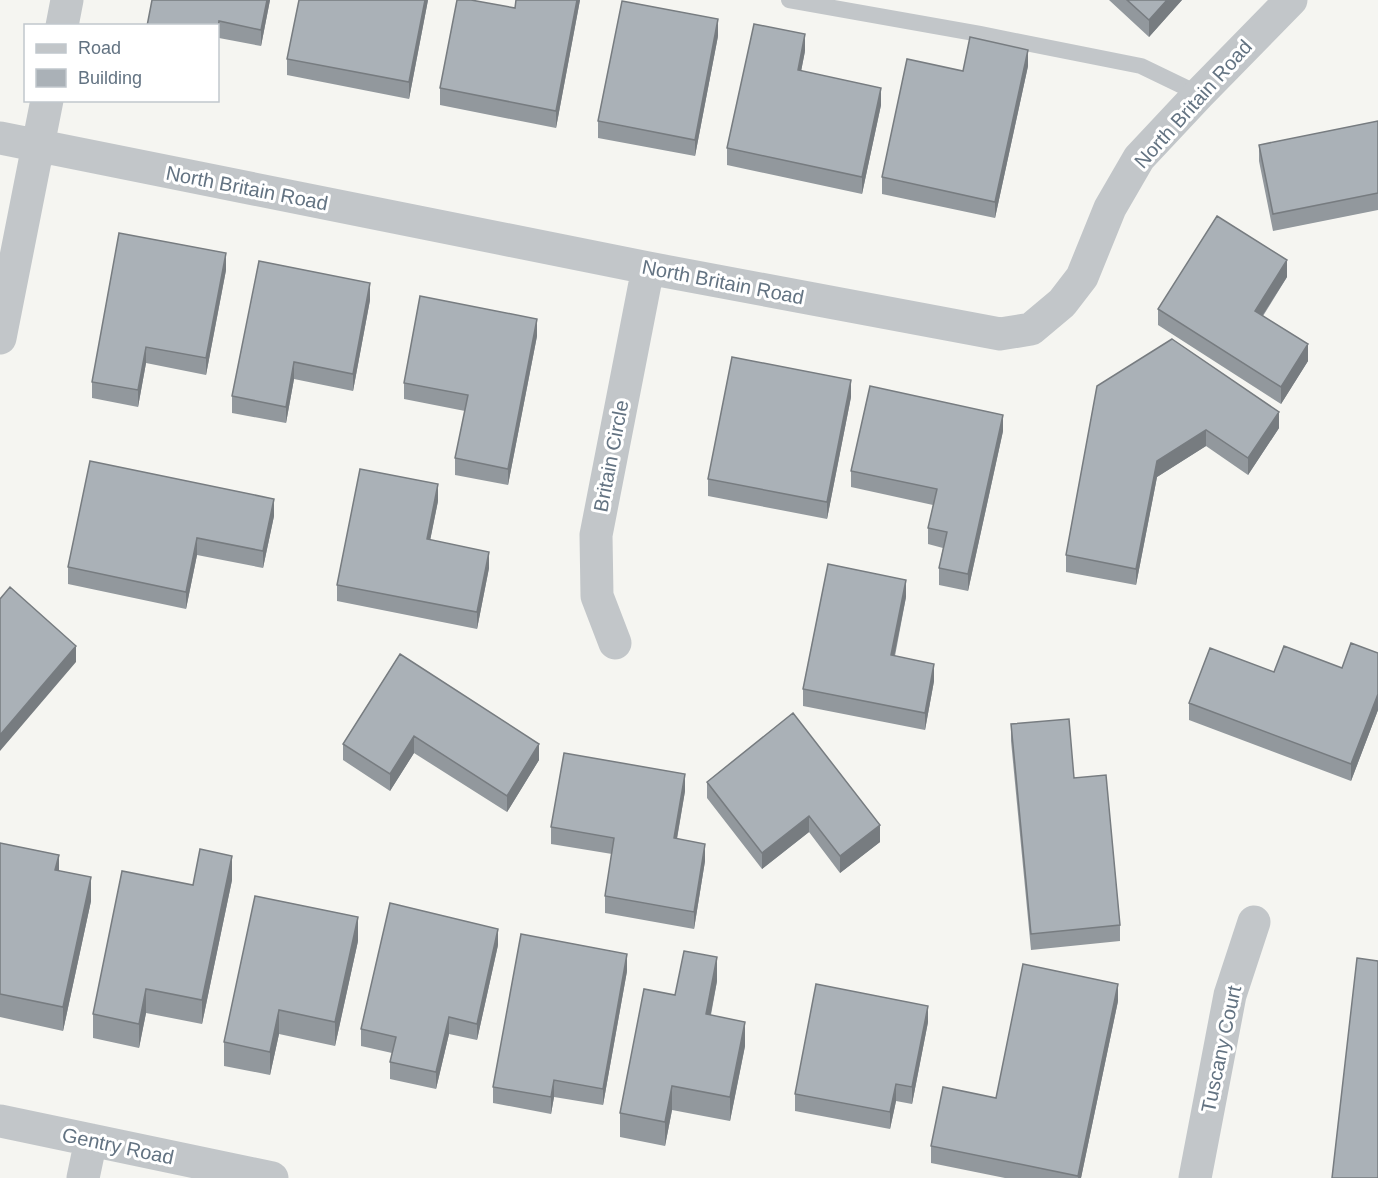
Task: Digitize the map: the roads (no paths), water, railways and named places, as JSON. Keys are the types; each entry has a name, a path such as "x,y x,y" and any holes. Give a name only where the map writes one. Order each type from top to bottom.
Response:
{"street":[{"path":"62,24 67,0"},
{"name":"North Britain Road","path":"0,138 648,268 1000,334 1031,329 1062,303 1082,277 1110,208 1139,158 1291,0"},
{"path":"0,338 47,102"},
{"name":"Britain Circle","path":"615,643 597,596 596,535 648,268"},
{"name":"Tuscany Court","path":"1195,1178 1230,995 1254,922"},
{"name":"Gentry Road","path":"0,1121 272,1178"},
{"path":"83,1178 91,1140"}],"lane":[{"path":"789,0 1141,66 1199,94"}]}
